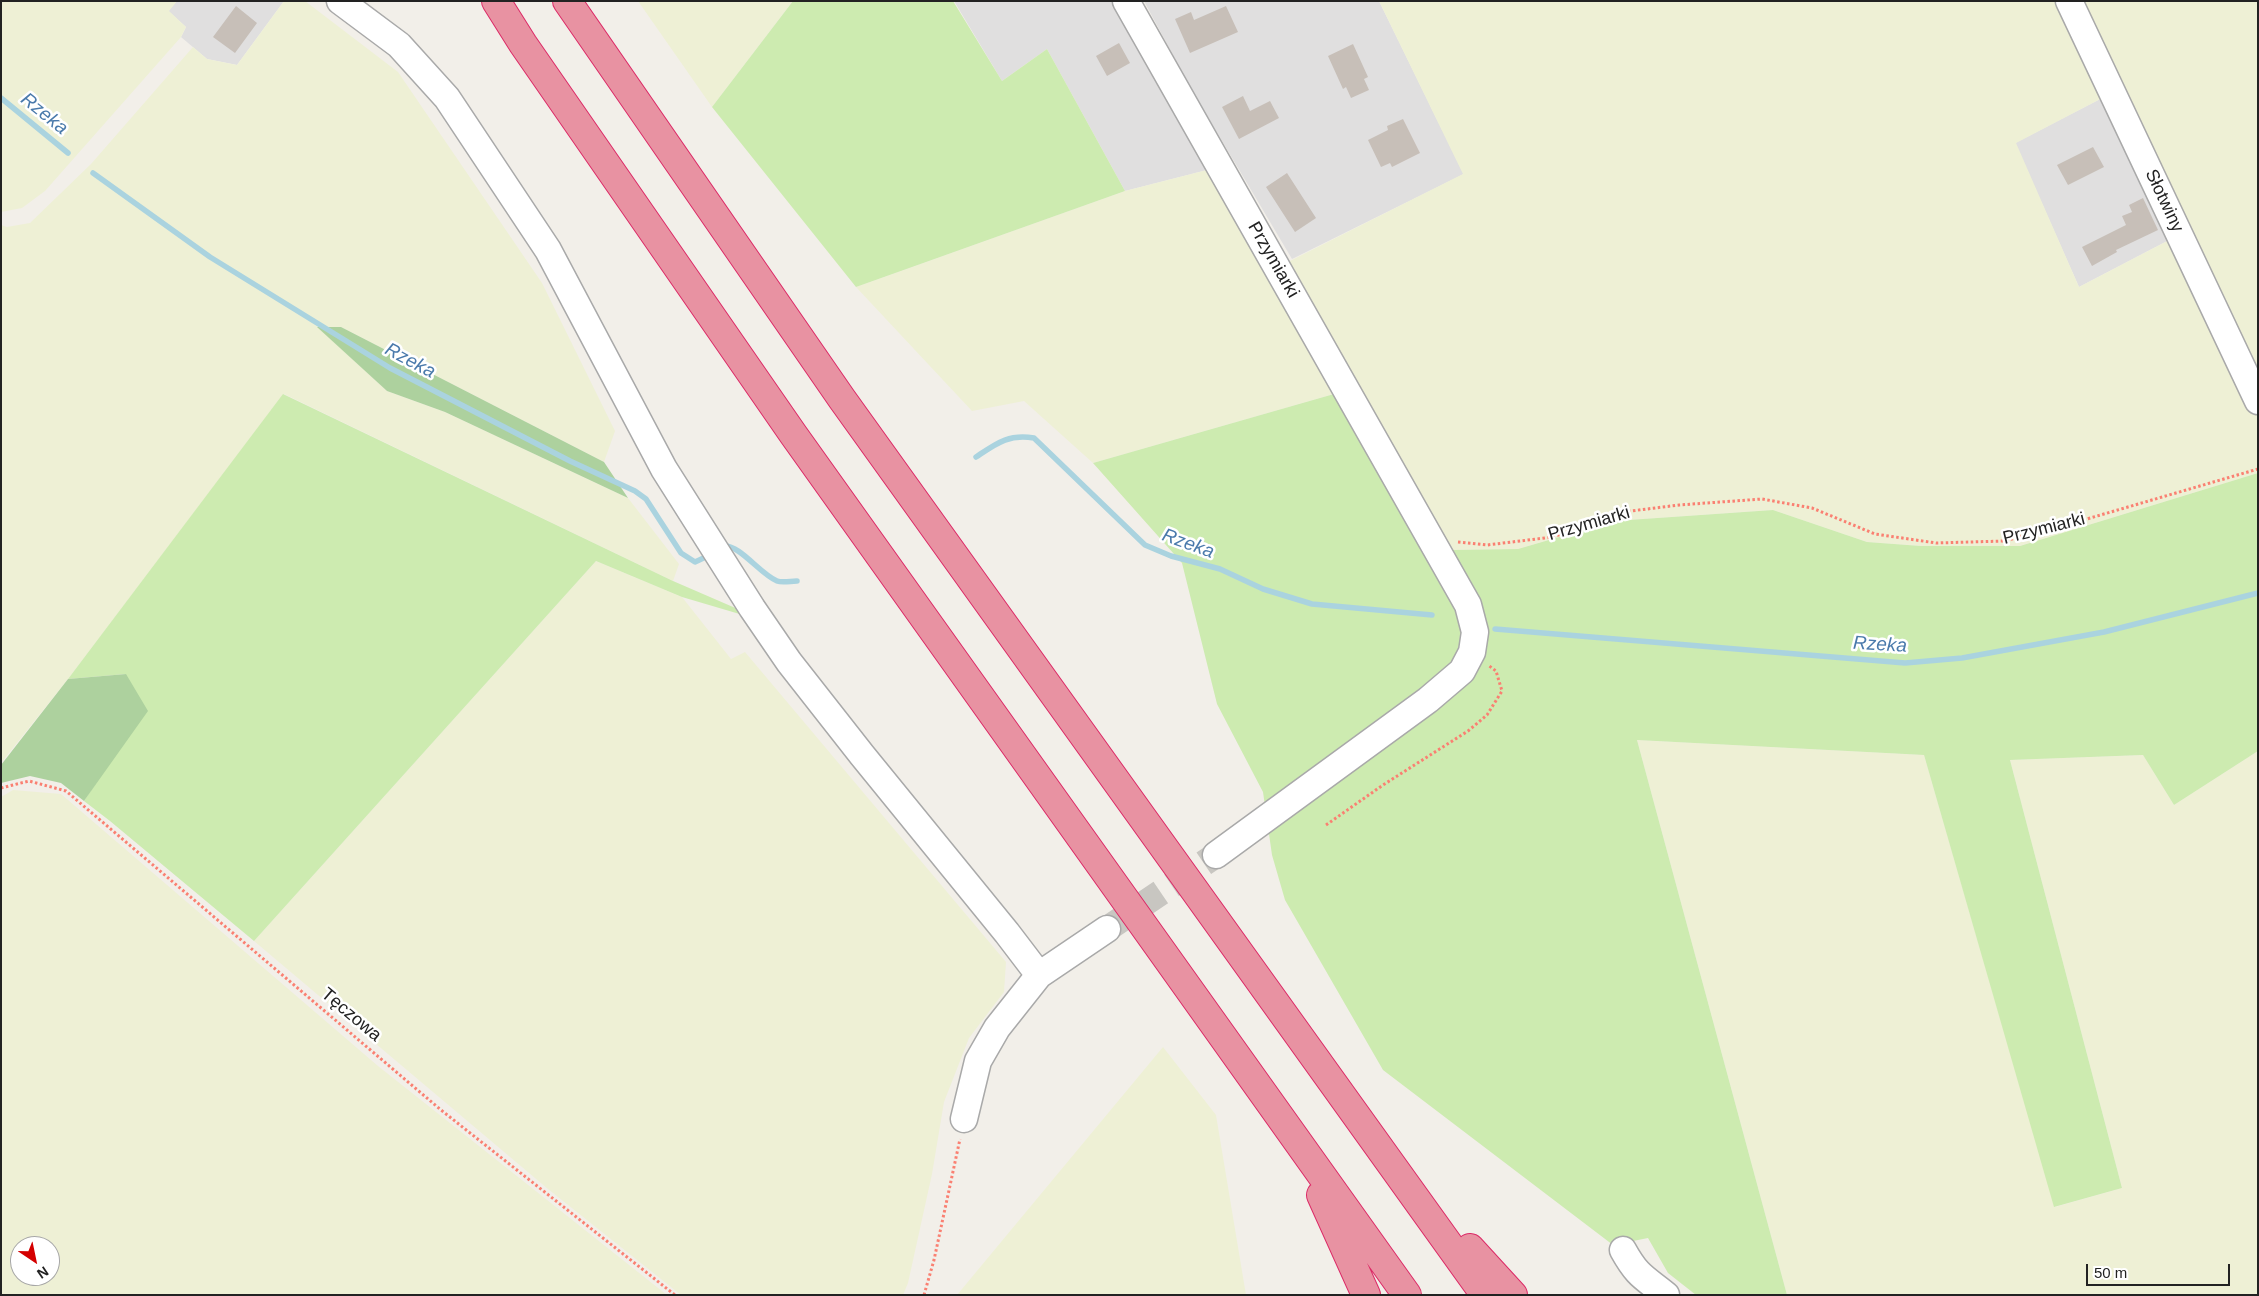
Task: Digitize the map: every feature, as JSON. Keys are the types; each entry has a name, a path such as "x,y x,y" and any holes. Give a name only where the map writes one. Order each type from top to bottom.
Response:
{"highway":[{"path":"496,1 523,44 793,434 1407,1295"},
{"path":"567,1 842,399 1486,1295"},
{"path":"1297,1141 1366,1295"},
{"path":"1387,1159 1513,1295"}],"street":[{"path":"340,1 399,45 447,98 548,250 664,470 752,608 790,662 862,755 1007,933 1039,976"},
{"name":"Przymiarki","path":"1126,1 1429,534"},
{"name":"Słotwiny","path":"2070,1 2258,401"},
{"path":"1216,855 1428,700 1462,670 1472,652 1475,632 1468,605 1429,534"},
{"path":"964,1119 978,1061 997,1028 1039,976 1107,930"},
{"path":"1623,1250 1634,1270 1648,1283 1666,1295"}],"path":[{"name":"Przymiarki","path":"1429,534 1444,540 1487,545 1553,536 1623,512 1679,505 1762,499 1812,508 1875,534 1936,543 2004,541 2056,528 2258,469"},
{"path":"1326,825 1383,785 1468,731 1488,715 1502,691 1496,671 1472,652"},
{"name":"Tęczowa","path":"1,788 29,781 66,791 441,1110 676,1295"},
{"path":"924,1295 934,1260 964,1119"}],"shaded area":[{"path":"177,1 284,1 237,65 207,59 181,37 186,27 168,11"},
{"path":"954,1 1121,1 1211,169 1125,191 1047,49 1002,81"},
{"path":"1144,1 1379,1 1464,174 1292,259 1190,87"},
{"path":"2106,96 2173,238 2079,287 2015,143"}],"green space":[{"path":"1,1 177,1 169,11 186,27 181,37 45,191 22,208 1,212"},
{"path":"284,1 305,1 398,72 542,283 615,431 604,462 341,327 318,327 387,391 445,412 628,498 679,564 673,581 284,394 68,679 1,763 1,225 7,227 30,223 91,164 193,47 207,59 237,65"},
{"path":"638,1 793,1 712,107"},
{"path":"793,1 953,1 1002,81 1047,49 1125,191 856,287 712,107"},
{"path":"1379,1 2059,1 2106,96 2016,143 2079,287 2173,238 2258,417 2258,473 2020,546 1921,546 1867,542 1773,510 1614,521 1518,549 1451,550 1341,392 1093,463 1024,401 972,411 856,287 1125,191 1211,169 1270,271 1463,174"},
{"path":"2079,1 2258,1 2258,379"},
{"path":"317,327 341,327 604,462 628,498 445,412 387,391"},
{"path":"1341,392 1451,550 1518,549 1614,521 1773,510 1867,542 1921,546 2020,546 2258,473 2258,751 2174,805 2143,755 2010,760 2122,1188 2054,1207 1924,755 1637,740 1787,1295 1696,1295 1668,1273 1648,1238 1613,1245 1383,1070 1285,900 1272,855 1263,792 1217,704 1182,563 1093,463"},
{"path":"283,394 673,581 770,623 682,597 596,561 254,941 84,801 99,778 126,674 68,679"},
{"path":"596,561 682,597 731,659 745,652 1006,962 1004,992 969,1038 944,1102 932,1174 908,1283 903,1295 681,1295 548,1189 254,941"},
{"path":"126,674 148,711 84,801 61,783 30,776 1,783 1,765 68,679"},
{"path":"1637,740 1924,755 2055,1207 2122,1188 2010,760 2143,755 2174,805 2258,751 2258,1295 1787,1295"},
{"path":"13,790 61,794 378,1066 667,1295 1,1295 1,797"},
{"path":"1163,1047 1216,1115 1246,1295 957,1295"}],"building":[{"path":"236,6 257,23 235,53 213,37"},
{"path":"1226,6 1238,32 1190,53 1175,19 1191,12 1194,20"},
{"path":"1119,43 1130,63 1107,76 1096,56"},
{"path":"1353,44 1368,77 1364,79 1369,90 1351,98 1346,87 1343,89 1328,56"},
{"path":"1243,96 1250,111 1270,101 1279,118 1239,139 1222,107"},
{"path":"1403,119 1420,153 1392,167 1390,163 1381,167 1368,140 1388,130 1387,126"},
{"path":"2093,147 2104,167 2068,185 2057,165"},
{"path":"1287,173 1316,218 1295,232 1266,187"},
{"path":"2143,198 2158,230 2116,250 2117,252 2092,266 2082,247 2126,225 2122,216 2132,212 2129,205"}],"waterway":[{"name":"Rzeka","path":"1,98 68,153"},
{"name":"Rzeka","path":"93,173 210,257 390,368 570,461 635,491 646,499 681,553 695,562 710,555"},
{"name":"Rzeka","path":"976,457 1003,441 1017,437 1034,438 1145,545 1171,556 1220,569 1263,589 1312,604 1432,615"},
{"name":"Rzeka","path":"724,546 737,550 777,581 797,581"},
{"name":"Rzeka","path":"1495,629 1905,663 1962,658 2104,632 2258,593"}],"tunnel":[{"path":"1107,929 1216,855"}]}
